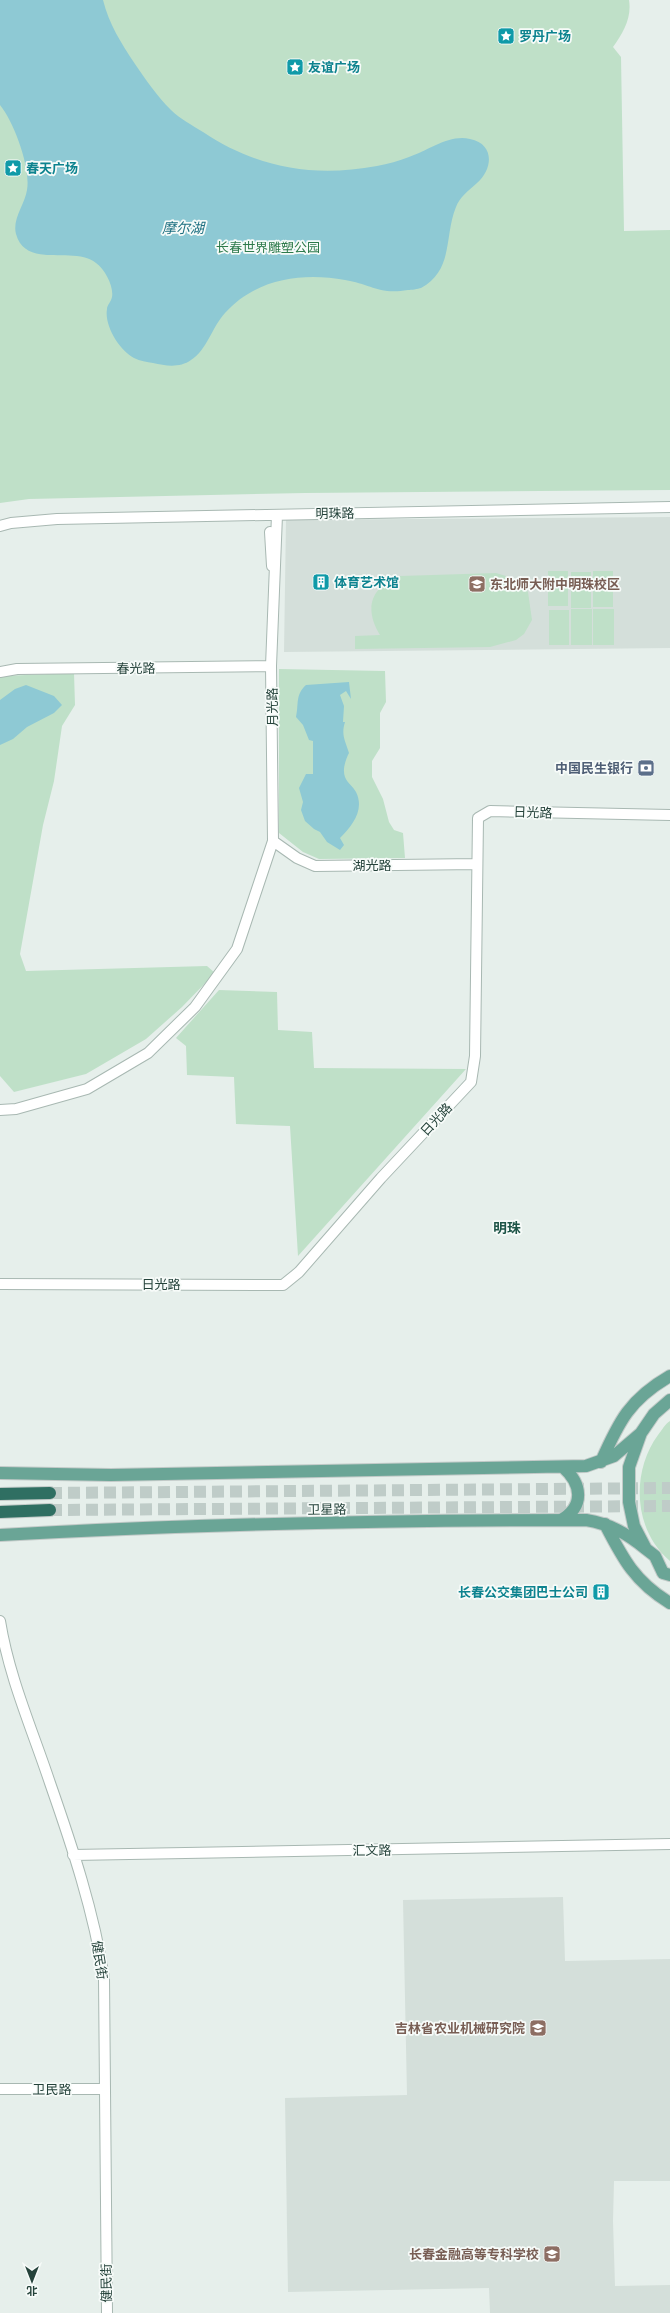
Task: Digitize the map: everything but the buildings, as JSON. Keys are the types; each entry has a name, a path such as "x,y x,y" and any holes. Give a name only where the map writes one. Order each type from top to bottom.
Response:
{"highway":[{"path":"0,1494 50,1493"},
{"path":"0,1512 50,1510"}],"main road":[{"path":"601,1462 615,1432 634,1402 670,1376"},
{"path":"668,1576 655,1556 646,1549 634,1526 629,1502 629,1467 641,1433 654,1414 670,1400"},
{"path":"0,1473 111,1475 563,1468 586,1466 601,1462 614,1456 641,1433"},
{"path":"561,1520 573,1511 577,1504 576,1483 573,1476 563,1468"},
{"name":"卫星路","path":"0,1535 123,1528 586,1520 605,1524 626,1533 646,1549"},
{"path":"605,1524 623,1560 652,1592 670,1603"}],"street":[{"name":"明珠路","path":"0,526 11,523 57,519 670,507"},
{"name":"月光路","path":"0,1110 16,1109 87,1089 148,1052 196,1007 237,949 273,841 273,574 277,552 274,515"},
{"name":"春光路","path":"0,672 17,670 272,666"},
{"name":"日光路","path":"0,1284 283,1285 299,1272 381,1178 471,1082 476,1056 478,818 490,811 670,815"},
{"name":"湖光路","path":"273,841 297,858 316,866 477,864"},
{"name":"健民街","path":"0,1621 19,1698 50,1782 73,1855 99,1948 104,1978 107,2313"},
{"name":"汇文路","path":"73,1855 670,1844"},
{"name":"卫民路","path":"0,2089 104,2089"}],"shaded area":[{"name":"东北师大附中明珠校区","path":"670,517 670,648 284,652 286,520"},
{"name":"吉林省农业机械研究院","path":"563,1897 565,1961 670,1959 670,2181 614,2181 613,2221 615,2286 670,2285 670,2313 490,2313 489,2288 288,2292 285,2098 407,2095 403,1900"}],"green space":[{"name":"长春世界雕塑公园","path":"0,0 629,0 630,7 626,25 613,47 621,57 624,231 670,230 670,490 305,493 29,499 0,503"},
{"path":"548,571 568,571 568,606 548,606"},
{"path":"593,571 613,571 613,607 593,607"},
{"path":"571,572 591,572 591,608 571,608"},
{"path":"496,573 516,579 528,592 532,620 524,634 516,640 490,647 355,649 355,636 380,635 372,616 371,608 376,593 382,586 390,581 400,576"},
{"path":"571,609 592,609 592,645 571,645"},
{"path":"593,609 614,609 614,645 593,645"},
{"path":"549,610 569,610 569,645 549,645"},
{"path":"279,669 385,671 386,702 380,713 380,748 372,761 372,777 383,799 389,822 394,830 403,833 405,858 319,859 303,852 279,833"},
{"path":"74,673 75,705 62,726 54,781 43,825 20,954 26,971 207,966 215,973 182,1007 146,1039 86,1074 14,1092 0,1076 0,678 2,676"},
{"path":"219,990 277,992 278,1030 312,1032 314,1068 466,1069 298,1256 290,1126 236,1124 234,1077 187,1075 186,1046 176,1038"},
{"path":"670,1421 670,1561 658,1548 649,1533 643,1517 640,1500 640,1483 643,1466 649,1450 665,1425"}],"water":[{"name":"摩尔湖","path":"0,0 103,0 112,25 125,49 152,88 171,110 186,122 223,144 265,162 308,170 330,171 353,169 377,166 397,161 454,139 470,139 478,142 484,146 489,158 486,171 457,204 452,218 446,252 439,272 431,281 421,288 398,291 382,290 354,282 329,278 312,277 280,281 250,292 237,301 220,319 197,356 187,363 178,365 158,364 134,358 129,355 123,350 114,337 108,323 107,308 112,297 112,288 103,269 87,258 40,254 30,251 21,245 16,234 15,228 17,217 26,195 28,181 24,158 16,134 11,122 0,105"},
{"path":"349,682 351,699 346,691 340,695 344,706 343,722 345,722 343,734 349,753 345,764 344,774 347,781 356,792 359,805 353,823 340,838 344,845 340,850 327,842 320,832 305,821 301,810 303,802 299,788 306,774 313,774 313,741 309,740 303,725 296,717 300,692 306,685"},
{"path":"26,685 54,696 62,705 54,713 27,727 13,739 0,745 0,700 15,689"}],"tunnel":[{"path":"50,1493 670,1488"},
{"path":"50,1510 670,1506"}],"place":[{"name":"罗丹广场","path":"506,36"},
{"name":"友谊广场","path":"295,67"},
{"name":"春天广场","path":"13,168"},
{"name":"体育艺术馆","path":"321,582"},
{"name":"东北师大附中明珠校区","path":"477,584"},
{"name":"中国民生银行","path":"646,768"},
{"name":"长春公交集团巴士公司","path":"601,1592"},
{"name":"吉林省农业机械研究院","path":"538,2028"},
{"name":"长春金融高等专科学校","path":"552,2254"}],"district":[{"name":"明珠","path":"507,1228"}]}
